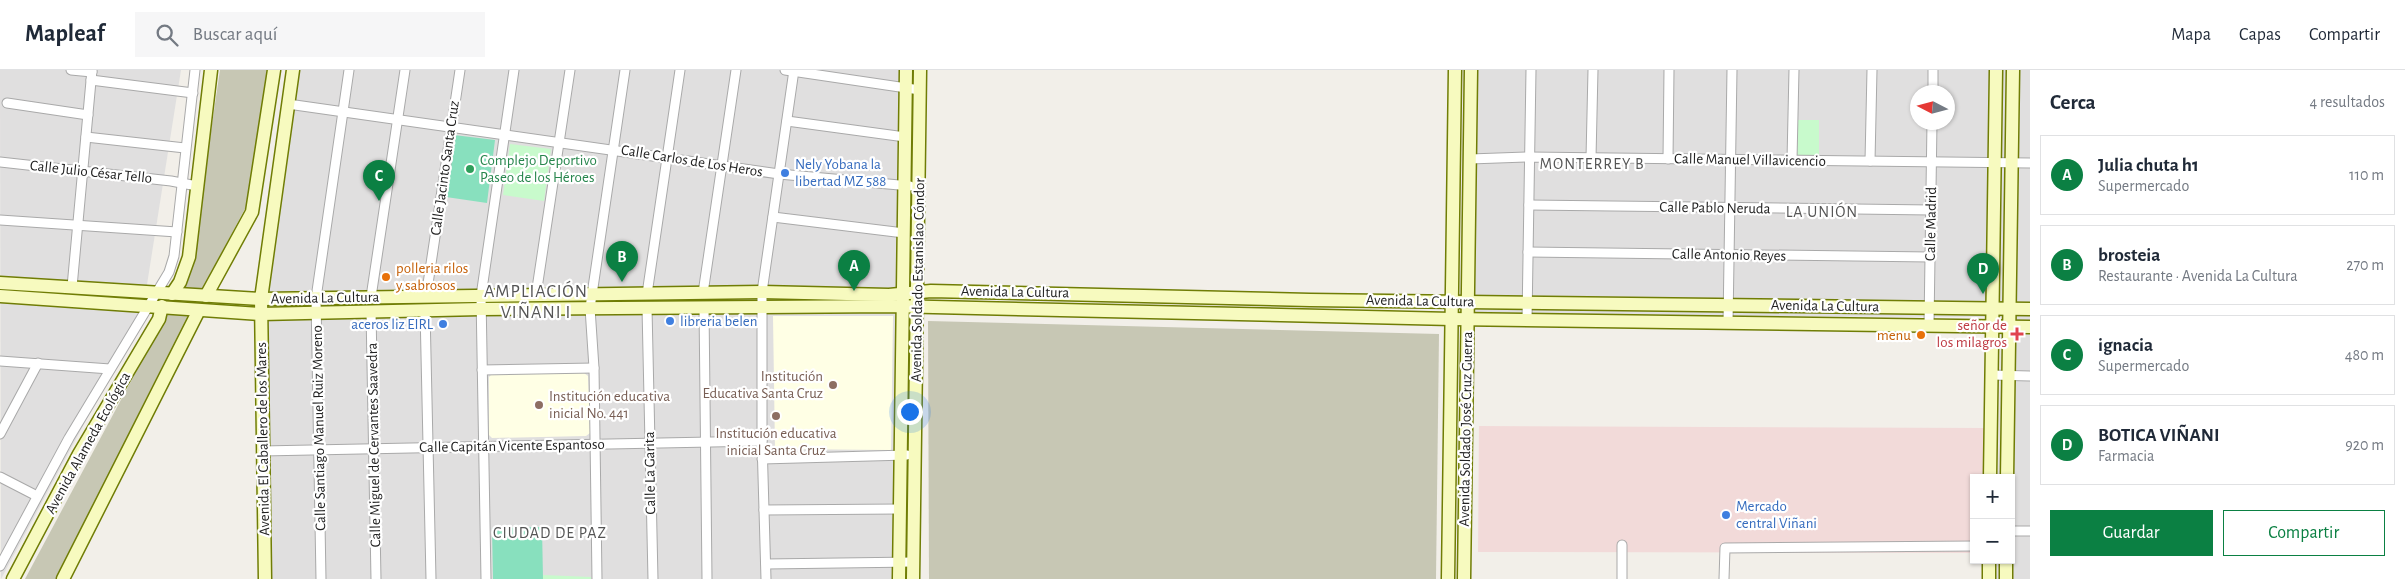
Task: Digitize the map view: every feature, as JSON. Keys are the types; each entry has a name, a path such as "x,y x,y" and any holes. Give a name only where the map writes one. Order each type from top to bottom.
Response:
{"main road":[{"path":"172,294 180,282 189,257 211,70"},
{"path":"206,296 252,212 274,70"},
{"path":"261,298 293,70"},
{"name":"Avenida Soldado Estanislao Cóndor","path":"899,579 906,70"},
{"name":"Avenida Soldado Estanislao Cóndor","path":"913,579 920,70"},
{"name":"Avenida Soldado José Cruz Guerra","path":"1448,579 1455,70"},
{"name":"Avenida Soldado José Cruz Guerra","path":"1464,579 1471,70"},
{"path":"1990,474 1996,70"},
{"path":"2007,474 2013,70"},
{"name":"Avenida La Cultura","path":"0,283 261,298 426,296 481,302 590,308 762,307 903,300 917,292 1468,302 2030,309"},
{"name":"Avenida La Cultura","path":"0,296 261,314 425,310 536,295 762,292 903,300 917,307 1467,320 2030,327"},
{"path":"1186,296 1186,313"},
{"name":"Avenida El Caballero de los Mares","path":"261,298 265,579"},
{"name":"Avenida Alameda Ecológica","path":"13,579 79,454 159,318 162,306"},
{"path":"63,579 199,310"},
{"path":"1989,564 1989,579"},
{"path":"2006,564 2006,579"}],"street":[{"path":"71,70 193,92"},
{"path":"0,566 37,496 110,369 169,272 174,256 195,70"},
{"name":"Calle Santiago Manuel Ruiz Moreno","path":"321,579 316,298 349,70"},
{"path":"372,297 405,70"},
{"name":"Calle Jacinto Santa Cruz","path":"426,296 460,70"},
{"path":"486,579 481,302 514,70"},
{"path":"536,295 570,70"},
{"path":"596,579 594,368 590,308 625,70"},
{"path":"647,294 680,70"},
{"path":"702,292 736,70"},
{"path":"766,579 762,459 762,292 787,121 791,70 843,74 920,90"},
{"path":"1527,320 1531,70"},
{"path":"1591,158 1593,70"},
{"path":"1668,159 1669,70"},
{"path":"1728,323 1732,70"},
{"path":"1792,160 1794,70"},
{"path":"1870,161 1872,70"},
{"path":"1932,85 1933,70"},
{"path":"72,287 92,74"},
{"path":"7,103 88,115"},
{"name":"Calle Carlos de Los Heros","path":"288,104 505,133 779,174 919,186"},
{"path":"787,121 905,137"},
{"name":"Calle Madrid","path":"1929,325 1932,130"},
{"path":"86,137 185,148"},
{"name":"Calle Manuel Villavicencio","path":"1470,158 1530,157 2030,163"},
{"name":"Calle Julio César Tello","path":"0,162 198,186"},
{"name":"Calle Pablo Neruda","path":"1529,205 1931,210"},
{"path":"773,217 904,233"},
{"path":"0,220 176,232"},
{"name":"Calle Antonio Reyes","path":"1528,252 1930,257"},
{"path":"704,307 707,579"},
{"name":"Calle La Garita","path":"647,308 653,579"},
{"path":"425,310 431,579"},
{"name":"Calle Miguel de Cervantes Saavedra","path":"371,311 376,579"},
{"path":"0,361 110,369"},
{"path":"0,434 38,364"},
{"path":"482,370 594,368"},
{"path":"1992,376 2030,376"},
{"name":"Calle Capitán Vicente Espantoso","path":"262,451 762,441"},
{"path":"762,459 915,455"},
{"path":"0,477 37,496"},
{"path":"764,510 900,509"},
{"path":"2015,531 2030,531"},
{"path":"1622,545 1622,579"},
{"path":"1724,579 1725,548 1970,546"},
{"path":"766,564 914,562"}],"shaded area":[{"path":"0,70 181,70 142,316 1,579"},
{"path":"220,70 267,70 247,205 201,291 183,289 191,267"},
{"path":"296,70 917,70 906,579 272,579 267,287"},
{"path":"1463,70 2030,70 2030,579 1996,579 1997,564 2015,564 2015,474 1998,474 2001,317 1460,315"},
{"path":"168,312 189,313 56,579 25,579"},
{"name":"Institución Educativa Santa Cruz","path":"773,316 893,316 891,450 775,449"},
{"path":"928,321 1439,334 1436,579 929,579"},
{"name":"Institución educativa inicial No. 441","path":"584,373 588,376 590,433 586,436 492,438 489,435 489,377 492,374"},
{"name":"Mercado central Viñani","path":"1479,426 1985,428 1985,474 1970,474 1970,553 1478,552"}],"green space":[{"path":"1798,120 1819,120 1819,156 1797,156"},
{"name":"Complejo Deportivo Paseo de los Héroes","path":"454,135 495,140 487,203 446,197"},
{"path":"510,144 551,149 544,201 503,195"},
{"path":"0,286 145,295 144,302 0,293"},
{"path":"170,297 235,302 233,308 169,304"},
{"path":"542,527 543,579 493,579 492,528"},
{"path":"543,575 591,577 591,579 543,579"}],"place":[{"name":"Complejo Deportivo Paseo de los Héroes","path":"470,169"},
{"name":"Nely Yobana la libertad MZ 588","path":"785,173"},
{"name":"ignacia","path":"379,201"},
{"name":"polleria rilos y sabrosos","path":"386,277"},
{"name":"brosteia","path":"622,282"},
{"name":"Julia chuta h1","path":"854,291"},
{"name":"BOTICA VIÑANI","path":"1983,294"},
{"name":"libreria belen","path":"670,321"},
{"name":"aceros liz EIRL","path":"443,324"},
{"name":"señor de los milagros","path":"2017,334"},
{"name":"menu","path":"1921,335"},
{"name":"Institución Educativa Santa Cruz","path":"833,385"},
{"name":"Institución educativa inicial No. 441","path":"539,405"},
{"name":"Institución educativa inicial Santa Cruz","path":"776,416"},
{"name":"Mercado central Viñani","path":"1726,515"}],"district":[{"name":"MONTERREY B","path":"1592,164"},
{"name":"LA UNIÓN","path":"1822,212"},
{"name":"AMPLIACIÓN VIÑANI I","path":"536,302"},
{"name":"CIUDAD DE PAZ","path":"550,533"}]}
